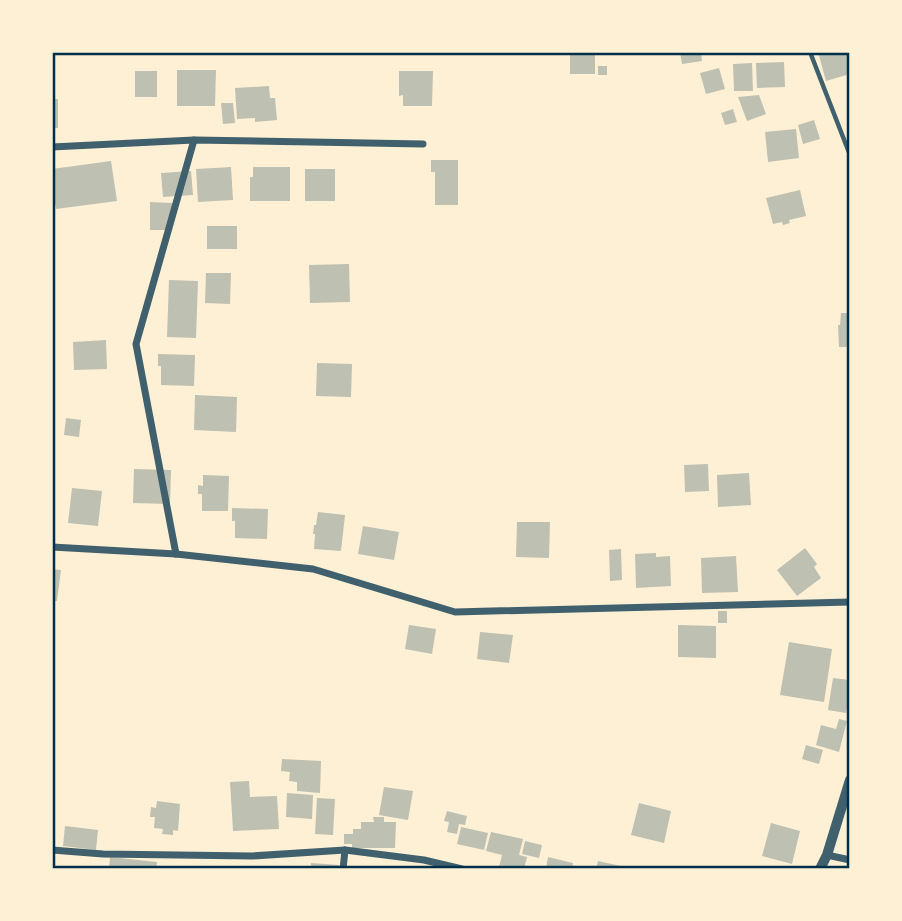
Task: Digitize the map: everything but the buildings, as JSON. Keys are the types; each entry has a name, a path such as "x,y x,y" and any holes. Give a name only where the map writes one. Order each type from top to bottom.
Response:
{"street":[{"path":"176,554 136,344 194,140"},
{"path":"52,147 194,140 423,144"},
{"path":"52,547 176,554 313,569 455,612 849,602"},
{"path":"820,869 827,855 849,780"},
{"path":"52,850 103,854 252,856 345,850 424,860 462,869"},
{"path":"343,869 345,850"},
{"path":"827,855 849,860"}],"lane":[{"path":"810,52 849,155"}]}
